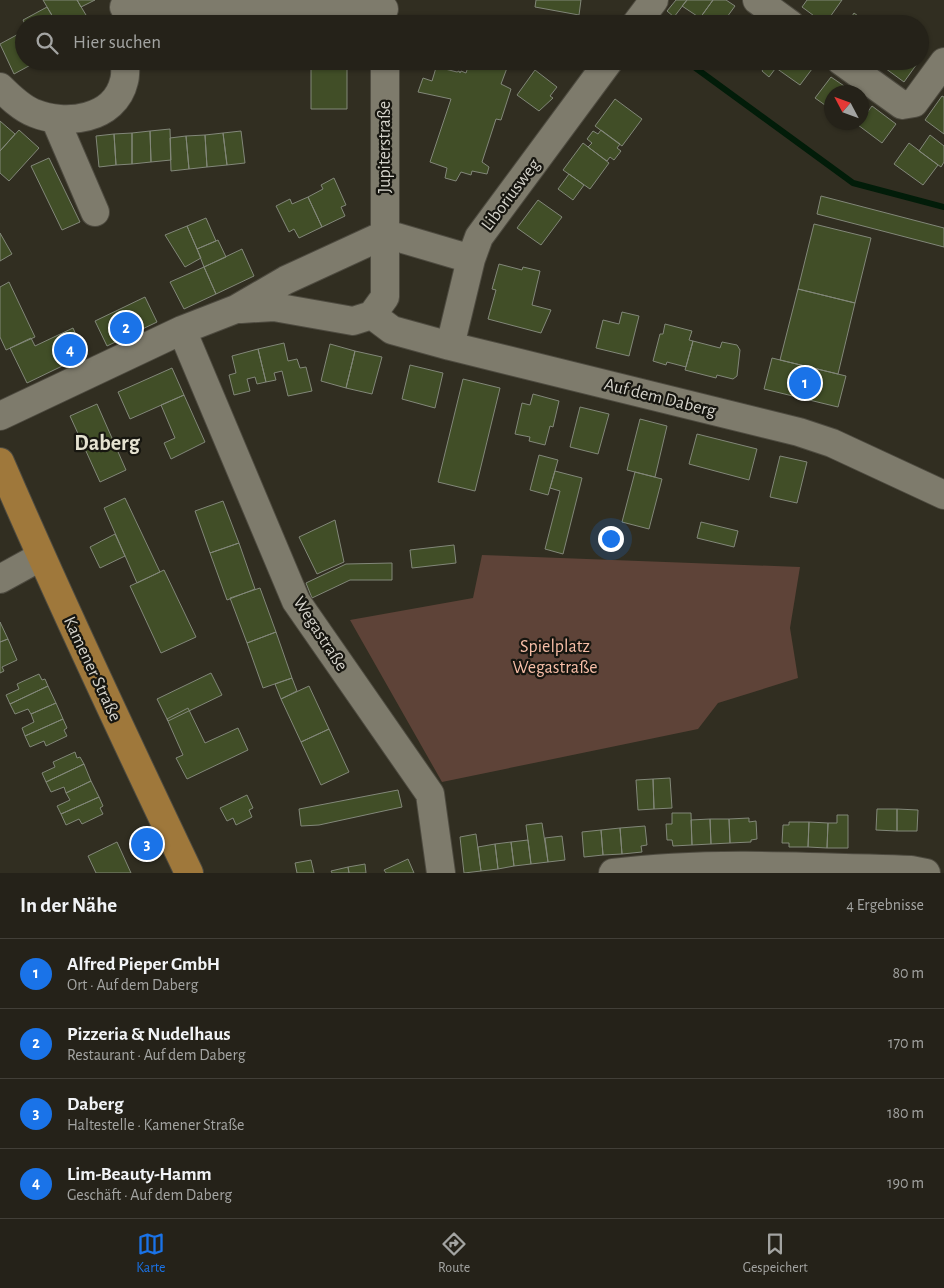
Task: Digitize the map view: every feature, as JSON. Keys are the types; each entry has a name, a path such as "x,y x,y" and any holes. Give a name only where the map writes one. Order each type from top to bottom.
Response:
{"main road":[{"name":"Kamener Straße","path":"0,462 40,557 128,749 189,873"}],"street":[{"path":"643,15 654,0"},
{"path":"758,0 778,15"},
{"path":"124,10 384,11"},
{"path":"853,70 902,105 914,103 944,62"},
{"path":"0,87 32,113 55,119 75,119 99,114 114,100 124,82 125,70"},
{"name":"Jupiterstraße","path":"385,70 386,234"},
{"name":"Liboriusweg","path":"450,346 471,258 479,236 602,70"},
{"path":"55,119 95,212"},
{"path":"236,309 274,307 352,321 372,315 385,297 386,234"},
{"path":"0,416 182,330 236,309 286,280 386,234 471,258"},
{"name":"Auf dem Daberg","path":"372,315 392,330 450,346 799,432 832,443 944,494"},
{"name":"Wegastraße","path":"182,330 296,601 430,794 440,873"},
{"path":"0,579 40,557"},
{"path":"613,873 643,869 759,866 911,870 926,873"}],"green space":[{"name":"Spielplatz Wegastraße","path":"482,555 800,567 790,628 798,678 718,703 698,729 442,782 350,620 473,598"}],"building":[{"path":"43,0 77,0 86,15 52,15"},
{"path":"77,0 95,0 81,7"},
{"path":"536,0 581,0 579,15 535,7"},
{"path":"676,0 687,0 676,15 672,15 667,11"},
{"path":"687,0 713,0 702,15 696,15 682,6"},
{"path":"713,0 726,0 735,6 728,15 702,15"},
{"path":"807,0 842,0 831,15 813,15 802,7"},
{"path":"47,7 52,15 32,15"},
{"path":"15,36 15,70 21,70 14,74 0,44"},
{"path":"311,70 347,70 347,109 311,109"},
{"path":"435,70 459,71 460,73 461,71 466,73 467,70 506,70 501,84 511,89 501,120 496,119 482,162 489,167 487,174 472,171 471,175 461,172 456,181 445,178 447,168 430,162 451,99 418,92 423,78 432,81"},
{"path":"535,70 557,87 550,96 553,98 539,111 517,95"},
{"path":"763,70 774,70 769,77"},
{"path":"779,70 811,70 800,85"},
{"path":"888,70 913,70 904,82"},
{"path":"831,77 843,85 825,85"},
{"path":"824,86 824,104 815,98"},
{"path":"942,96 944,97 944,134 925,120"},
{"path":"615,99 642,119 622,146 595,126"},
{"path":"872,106 896,124 882,143 865,130 869,130 869,110"},
{"path":"0,121 15,134 0,151"},
{"path":"170,129 171,160 151,162 150,131"},
{"path":"19,130 39,148 9,181 0,173 0,151"},
{"path":"601,130 620,144 617,148 621,151 614,160 610,157 607,161 588,147 592,143 587,139 593,131 598,134"},
{"path":"150,131 151,162 132,164 132,133"},
{"path":"241,131 245,163 227,165 223,133"},
{"path":"132,133 132,164 116,165 114,134"},
{"path":"223,133 227,165 207,167 205,135"},
{"path":"114,134 116,165 99,167 96,136"},
{"path":"205,135 207,167 189,169 186,136"},
{"path":"930,135 944,146 944,162 941,167 919,151"},
{"path":"186,136 189,169 171,171 170,138"},
{"path":"583,143 609,163 590,189 563,170"},
{"path":"909,143 938,165 923,185 894,164"},
{"path":"49,158 80,222 62,230 31,166"},
{"path":"569,174 584,185 573,200 558,189"},
{"path":"334,178 346,205 341,207 345,216 322,227 308,197 323,189 321,185"},
{"path":"821,196 944,228 944,247 817,214"},
{"path":"308,197 322,227 299,238 294,229 289,232 276,206 290,199 292,204"},
{"path":"538,200 562,217 541,245 517,228"},
{"path":"206,218 216,241 197,249 187,226"},
{"path":"814,224 871,238 855,303 798,289"},
{"path":"187,226 201,258 185,267 165,235"},
{"path":"0,233 12,254 0,261"},
{"path":"218,240 226,257 204,267 197,249"},
{"path":"242,249 254,276 216,294 204,267"},
{"path":"499,264 522,270 523,267 540,271 532,305 551,310 541,333 488,319 496,290 492,289"},
{"path":"204,267 216,294 184,309 170,282"},
{"path":"9,282 35,337 6,350 0,337 0,287"},
{"path":"798,289 855,303 838,374 780,360"},
{"path":"145,297 157,322 107,346 95,321"},
{"path":"622,312 639,316 629,356 596,348 603,320 619,324"},
{"path":"665,324 692,331 689,340 693,341 686,367 667,362 666,365 653,361 660,334 663,334"},
{"path":"73,328 85,355 27,383 10,348 31,338 35,346"},
{"path":"693,341 720,348 722,342 737,345 740,350 737,376 733,379 717,375 716,378 685,370"},
{"path":"284,343 288,361 297,359 300,368 306,367 312,391 288,396 282,371 274,373 276,380 266,382 258,349"},
{"path":"330,344 355,351 346,388 321,381"},
{"path":"258,349 266,382 257,384 255,377 247,379 250,391 234,395 229,375 236,373 232,356"},
{"path":"355,351 382,357 372,394 346,388"},
{"path":"772,358 846,376 838,407 764,389"},
{"path":"410,365 443,373 435,408 402,399"},
{"path":"172,368 184,395 130,419 118,392"},
{"path":"463,379 500,388 475,491 438,482"},
{"path":"533,394 559,401 553,427 550,426 545,445 529,441 530,437 515,434 522,403 530,405"},
{"path":"184,395 205,442 171,459 164,443 175,438 161,405"},
{"path":"97,404 126,470 100,482 70,416"},
{"path":"580,407 609,414 598,454 570,447"},
{"path":"640,419 667,426 655,477 627,470"},
{"path":"697,434 757,449 749,480 689,464"},
{"path":"539,455 558,460 548,495 530,490"},
{"path":"780,456 807,462 797,503 770,497"},
{"path":"555,471 582,478 563,554 545,549 560,491 550,488"},
{"path":"635,472 662,479 649,529 622,522"},
{"path":"125,498 160,572 137,583 104,508"},
{"path":"223,501 239,543 210,553 195,511"},
{"path":"335,520 344,562 317,574 299,537"},
{"path":"701,522 738,531 734,547 697,538"},
{"path":"115,534 125,556 100,568 90,547"},
{"path":"239,543 255,589 227,600 210,553"},
{"path":"454,545 456,563 412,568 410,550"},
{"path":"392,563 392,580 350,580 312,598 306,583 346,564"},
{"path":"164,570 196,637 161,653 130,586"},
{"path":"260,588 276,632 247,643 230,598"},
{"path":"0,622 8,639 0,642"},
{"path":"276,632 292,678 263,688 247,643"},
{"path":"8,639 17,660 2,667 4,671 0,673 0,642"},
{"path":"211,673 222,695 168,721 157,699"},
{"path":"39,674 42,680 45,679 48,686 10,704 6,695 19,689 17,684"},
{"path":"292,678 297,691 281,699 275,684"},
{"path":"48,686 56,703 31,714 28,709 15,714 10,704"},
{"path":"309,686 329,729 301,742 281,699"},
{"path":"56,703 63,719 25,736 22,728 34,722 31,714"},
{"path":"188,708 205,743 238,728 248,750 187,779 176,758 183,755 167,719"},
{"path":"63,719 67,728 64,730 67,736 46,746 44,741 30,747 25,736"},
{"path":"329,729 349,772 321,785 301,742"},
{"path":"75,752 77,758 80,757 84,764 46,782 42,773 55,767 53,762"},
{"path":"84,764 91,781 66,793 64,787 51,792 46,782"},
{"path":"670,778 672,808 654,809 653,779"},
{"path":"653,779 654,809 638,810 636,780"},
{"path":"91,781 99,797 61,814 57,806 70,800 66,793"},
{"path":"398,790 402,807 319,825 301,826 299,809"},
{"path":"247,795 253,808 249,810 252,817 236,825 233,818 227,821 220,808"},
{"path":"99,797 103,806 100,808 103,814 82,824 79,819 66,825 61,814"},
{"path":"877,809 897,809 897,831 876,830"},
{"path":"897,809 918,810 917,831 897,831"},
{"path":"672,813 691,813 692,845 673,846 672,840 667,840 666,824 672,824"},
{"path":"837,815 848,815 848,848 827,848 828,823 837,823"},
{"path":"749,818 749,822 756,821 757,839 751,840 751,842 730,843 729,819"},
{"path":"710,819 711,844 692,845 691,820"},
{"path":"710,819 729,819 730,843 711,844"},
{"path":"789,822 809,822 808,847 789,847 789,843 782,843 783,825 789,825"},
{"path":"809,822 828,823 827,848 808,847"},
{"path":"542,823 548,862 531,864 526,825"},
{"path":"645,826 647,845 641,846 642,852 622,854 620,828"},
{"path":"620,828 622,854 603,855 601,830"},
{"path":"601,830 603,855 584,857 582,832"},
{"path":"476,834 481,871 464,873 460,837"},
{"path":"562,836 565,860 548,862 545,838"},
{"path":"528,840 531,864 514,866 511,842"},
{"path":"117,842 131,873 96,873 88,856"},
{"path":"511,842 514,866 498,869 495,844"},
{"path":"495,844 498,869 481,871 478,847"},
{"path":"408,859 414,873 386,873 384,870"},
{"path":"311,860 314,873 297,873 295,863"},
{"path":"365,864 366,873 349,873 348,867"},
{"path":"348,867 349,873 332,873 331,871"}],"waterway":[{"path":"698,70 853,183 944,207"}],"place":[{"name":"Pizzeria & Nudelhaus","path":"126,328"},
{"name":"Lim-Beauty-Hamm","path":"70,350"},
{"name":"Alfred Pieper GmbH","path":"805,383"},
{"name":"Daberg","path":"147,844"}],"district":[{"name":"Daberg","path":"107,443"}]}
